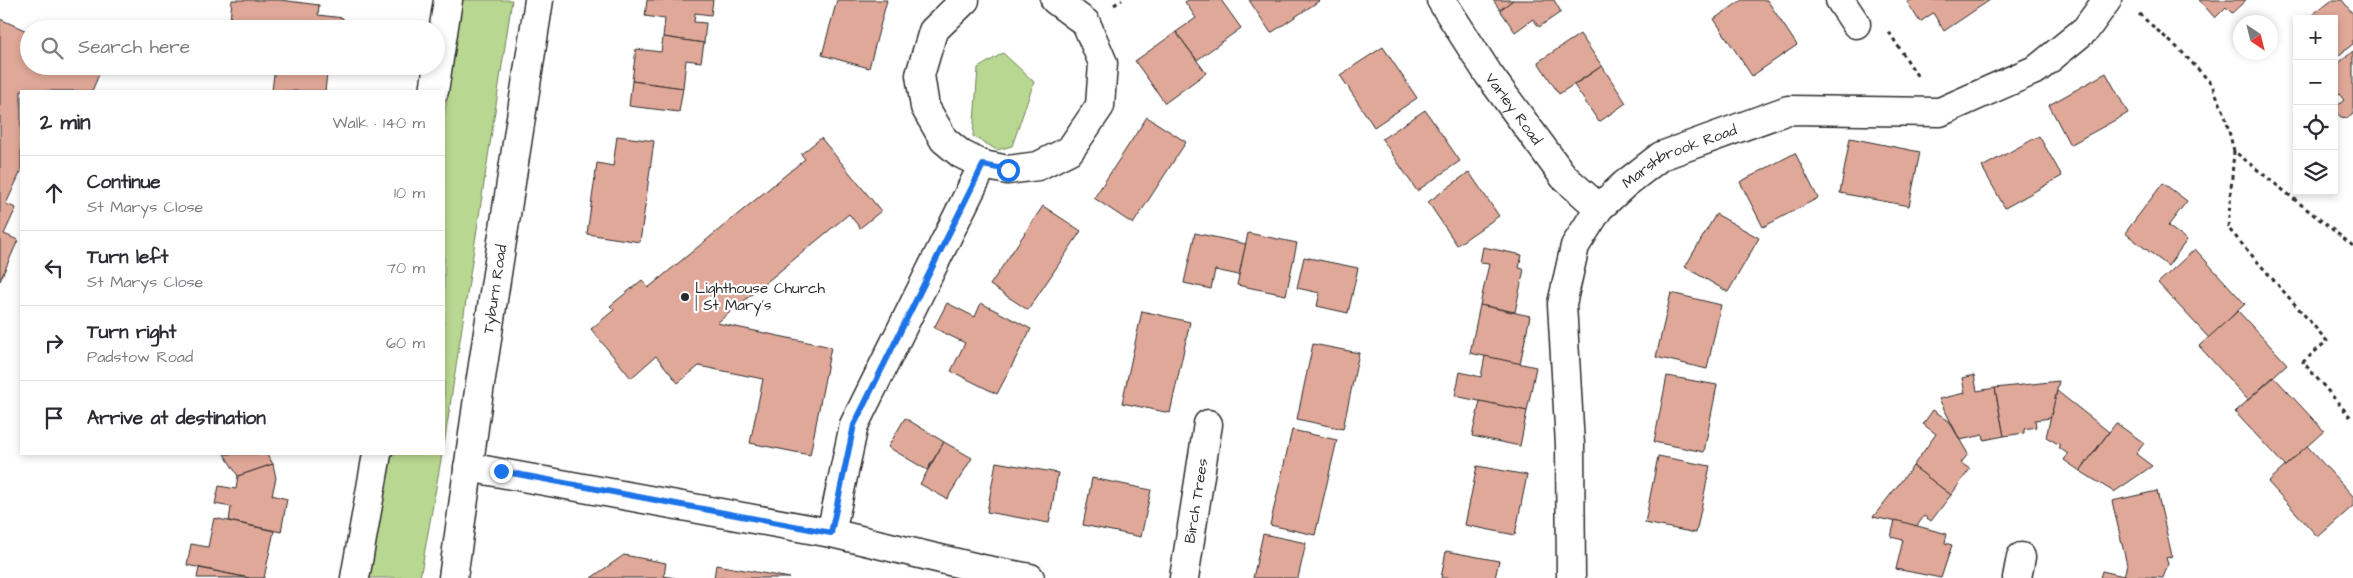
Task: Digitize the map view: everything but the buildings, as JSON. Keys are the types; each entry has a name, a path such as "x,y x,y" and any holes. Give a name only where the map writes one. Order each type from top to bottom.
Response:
{"street":[{"path":"445,20 448,0"},
{"name":"Tyburn Road","path":"453,578 539,0"},
{"path":"965,0 934,31 920,74 925,108 944,140 961,154 983,165 1008,170 1038,166 1070,150 1100,106 1103,64 1093,39 1086,23 1055,0"},
{"name":"Varley Road","path":"1441,0 1489,75 1564,177 1600,208"},
{"path":"1840,0 1856,24"},
{"name":"Marshbrook Road","path":"1571,578 1570,445 1562,304 1575,246 1600,208 1625,184 1661,156 1788,110 1940,112 2037,69 2086,29 2107,0"},
{"path":"434,90 436,75"},
{"path":"831,533 854,425 983,165"},
{"name":"Birch Trees","path":"1184,578 1208,424"},
{"path":"355,578 377,455"},
{"path":"468,467 831,533 986,574 1030,578"}],"path":[{"path":"2138,13 2181,51 2211,84 2224,112 2234,151 2228,228 2327,341 2303,362 2353,420"},
{"path":"1856,24 1878,14 1940,112"},
{"path":"2234,151 2353,246"}],"green space":[{"path":"462,0 512,0 445,438 445,110"},
{"path":"1003,53 1034,82 1012,146 997,150 973,136 978,68"},
{"path":"391,455 442,455 420,578 370,578"}],"place":[{"name":"Lighthouse Church | St Mary's","path":"685,297"}],"route":[{"path":"501,471 831,533 854,425 983,165 1008,170"}]}
